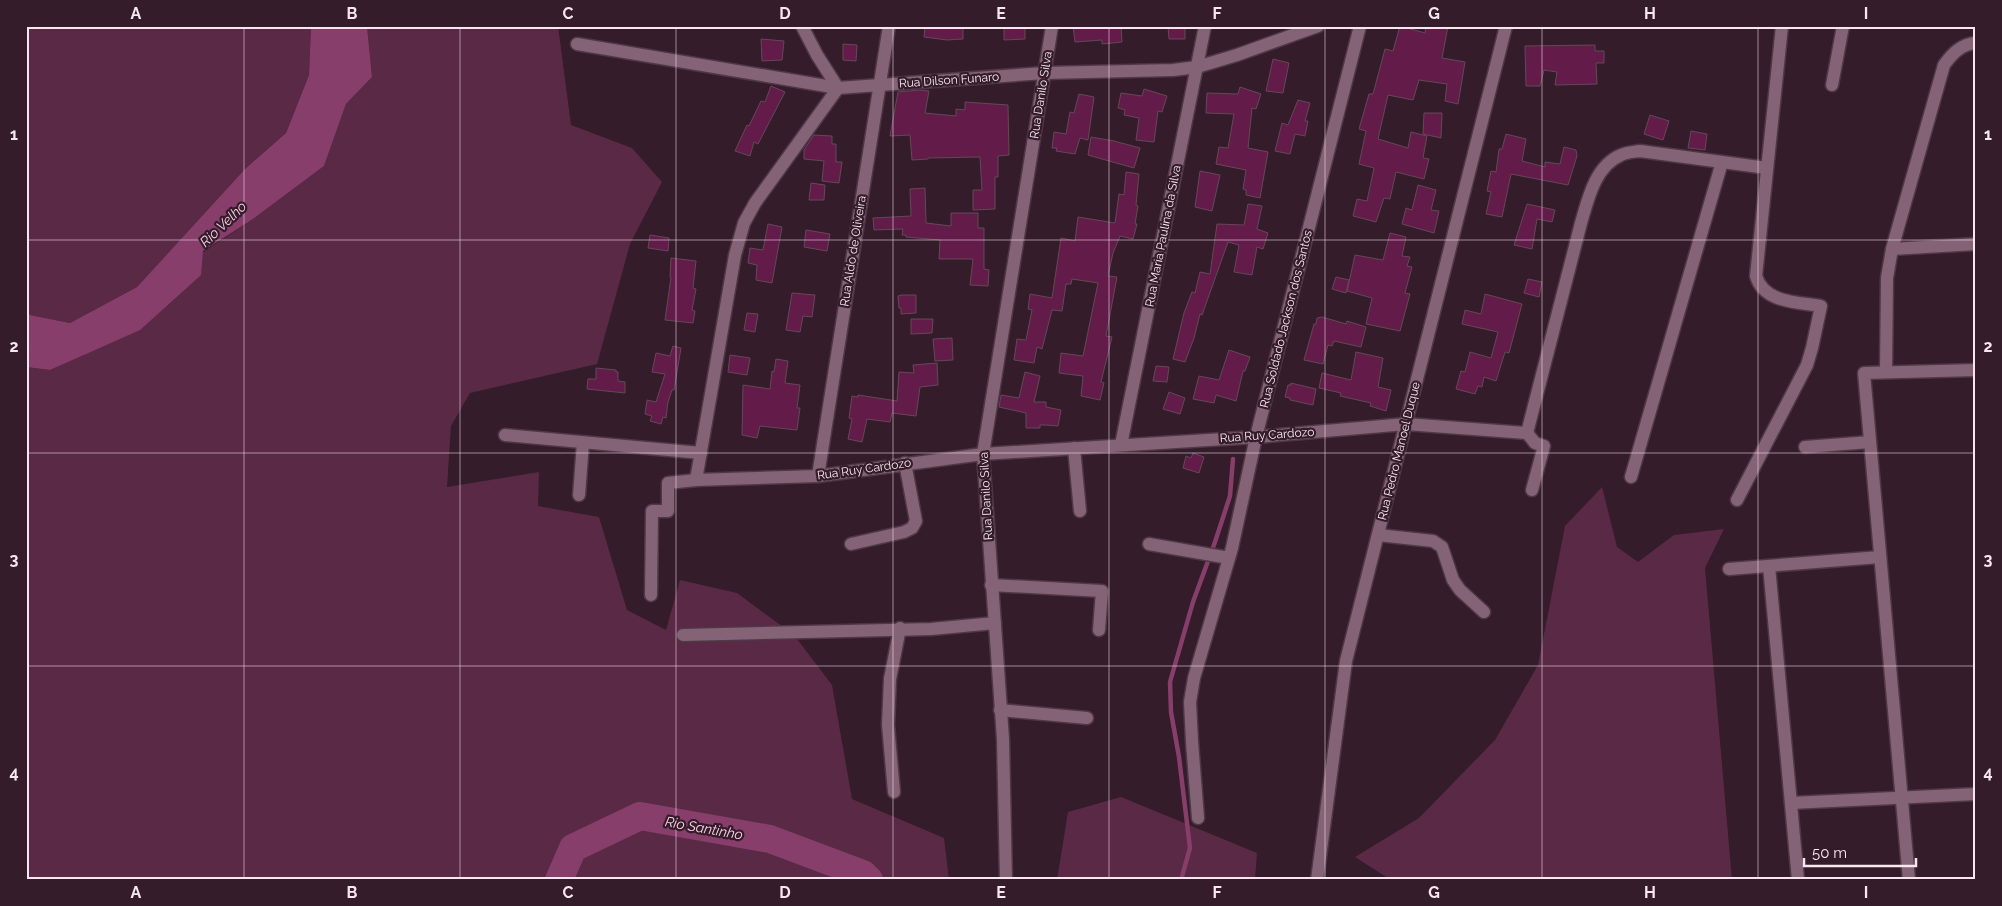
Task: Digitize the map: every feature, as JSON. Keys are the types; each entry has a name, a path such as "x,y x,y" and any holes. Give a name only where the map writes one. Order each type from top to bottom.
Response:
{"street":[{"path":"696,480 735,255 744,223 755,203 838,88 802,26"},
{"name":"Rua Aldo de Oliveira","path":"818,476 889,26"},
{"name":"Rua Danilo Silva","path":"1006,880 1005,808 1000,710 983,454 1052,26"},
{"name":"Rua Maria Paulina da Silva","path":"1121,445 1205,26"},
{"name":"Rua Dilson Funaro","path":"577,44 838,88 1044,73 1135,72 1197,67 1318,26"},
{"name":"Rua Soldado Jackson dos Santos","path":"1198,818 1190,702 1194,678 1360,26"},
{"name":"Rua Pedro Manoel Duque","path":"1318,880 1346,662 1506,26"},
{"path":"1737,500 1807,365 1821,306 1768,295 1759,286 1756,276 1782,26"},
{"path":"1832,85 1843,26"},
{"path":"1886,372 1886,286 1892,249 1944,65 1952,52 1976,43"},
{"path":"1532,490 1544,446 1535,443 1527,433 1583,215 1596,179 1604,167 1612,159 1623,154 1640,151 1767,168"},
{"path":"1631,477 1722,162"},
{"path":"1892,249 1976,244"},
{"path":"1909,880 1864,373 1976,370"},
{"name":"Rua Ruy Cardozo","path":"651,595 652,511 668,510 668,483 696,480 818,476 983,454 1256,437 1406,424 1527,433"},
{"path":"505,435 700,453"},
{"path":"1805,447 1870,442"},
{"path":"579,495 583,443"},
{"path":"1074,448 1080,511"},
{"path":"851,544 904,532 912,528 916,521 905,463"},
{"path":"1378,535 1433,542 1442,547 1453,580 1460,590 1484,612"},
{"path":"1149,544 1225,558"},
{"path":"1729,569 1880,557"},
{"path":"1769,566 1798,880"},
{"path":"991,585 1102,592 1098,630"},
{"path":"683,635 900,628 931,629 994,623"},
{"path":"894,792 888,725 890,679 900,628"},
{"path":"1000,710 1087,718"},
{"path":"1791,803 1976,794"}],"shaded area":[{"path":"26,26 311,26 309,75 286,133 245,169 137,287 70,323 30,315 26,310"},
{"path":"367,26 558,26 571,125 632,148 662,182 630,244 597,364 470,393 451,426 447,487 539,472 538,506 599,517 627,610 666,630 680,580 737,593 794,635 832,685 852,799 944,838 949,880 26,880 26,367 50,370 83,355 203,252 253,219 324,166 346,104 372,77"},
{"path":"1602,487 1617,547 1638,562 1674,535 1724,529 1705,568 1732,880 1391,880 1355,857 1419,818 1495,740 1538,665 1565,526"},
{"path":"1121,797 1257,853 1255,880 1057,880 1068,812"}],"water":[{"name":"Rio Velho","path":"311,26 367,26 372,77 346,104 324,166 253,219 203,251 201,275 140,330 50,370 26,367 26,310 30,315 70,323 137,287 245,169 286,133 309,75"}],"building":[{"path":"925,26 963,26 963,39 947,40 924,37"},
{"path":"1004,26 1025,26 1025,39 1004,40"},
{"path":"1073,26 1121,26 1122,42 1102,44 1102,40 1075,42"},
{"path":"1168,26 1185,26 1185,39 1169,39"},
{"path":"1400,26 1425,33 1426,26 1448,26 1442,58 1465,62 1458,104 1445,101 1447,84 1419,80 1413,100 1388,95 1378,139 1408,148 1411,132 1427,136 1423,158 1429,159 1424,179 1396,172 1390,199 1384,198 1376,222 1353,216 1357,199 1367,201 1374,168 1359,164 1366,131 1359,129 1369,94 1373,94 1385,49 1393,51"},
{"path":"761,39 784,41 782,60 762,61"},
{"path":"843,44 857,45 856,61 843,60"},
{"path":"1595,45 1595,51 1604,51 1604,63 1596,63 1597,84 1555,85 1557,72 1544,70 1540,86 1526,86 1525,46"},
{"path":"1273,59 1289,63 1283,93 1266,91"},
{"path":"771,86 785,92 758,144 754,142 750,156 735,151 761,101 765,102"},
{"path":"1240,87 1261,94 1256,109 1252,108 1248,148 1268,152 1260,198 1246,195 1246,190 1243,189 1246,170 1216,164 1219,147 1228,148 1234,114 1206,113 1207,93 1238,94"},
{"path":"1144,89 1167,96 1162,112 1158,111 1154,142 1136,140 1139,118 1124,115 1125,110 1118,108 1121,93 1142,96"},
{"path":"929,91 925,113 956,116 956,109 965,110 965,102 1008,105 1009,155 998,156 998,177 995,177 995,209 973,210 973,190 982,190 980,157 912,160 910,135 890,136 898,92"},
{"path":"1079,94 1094,97 1088,140 1080,138 1075,154 1056,151 1057,148 1052,148 1054,132 1066,134 1070,112 1074,113"},
{"path":"1298,100 1310,103 1305,121 1308,121 1305,136 1295,134 1290,154 1275,151 1282,123 1288,125"},
{"path":"1424,113 1442,113 1441,138 1423,134"},
{"path":"1650,115 1669,121 1663,140 1644,134"},
{"path":"1691,131 1707,134 1705,150 1688,148"},
{"path":"1506,134 1526,139 1522,161 1545,167 1545,162 1560,164 1564,147 1576,150 1577,156 1568,185 1511,174 1502,217 1486,214 1491,192 1487,191 1491,171 1496,172 1499,149 1502,149"},
{"path":"814,135 832,136 832,144 836,144 836,162 842,162 839,183 822,181 824,161 804,159 804,150"},
{"path":"1091,137 1140,148 1134,168 1088,155"},
{"path":"1200,171 1220,175 1212,211 1195,207"},
{"path":"1126,172 1139,174 1136,205 1138,206 1135,224 1137,224 1133,239 1120,236 1113,253 1108,276 1117,277 1106,336 1112,337 1101,382 1104,383 1100,400 1081,396 1083,376 1059,373 1061,353 1083,356 1098,283 1072,279 1071,284 1066,284 1062,311 1052,310 1042,349 1037,347 1034,363 1014,360 1017,339 1026,340 1032,310 1028,309 1030,294 1052,298 1061,238 1075,241 1078,217 1115,223 1119,194 1124,195"},
{"path":"811,183 825,185 824,200 809,200"},
{"path":"1418,185 1436,190 1431,210 1439,211 1434,233 1402,224 1406,208 1412,210"},
{"path":"925,188 926,223 951,226 951,213 978,213 978,228 984,228 984,269 989,270 988,286 970,285 973,259 939,259 940,240 906,237 906,235 902,235 903,229 874,230 873,218 911,216 910,189"},
{"path":"1248,204 1262,206 1257,229 1268,233 1263,249 1257,247 1252,275 1234,272 1239,245 1228,242 1202,315 1200,314 1185,362 1173,359 1184,313 1192,292 1195,293 1200,272 1210,274 1217,224 1244,225"},
{"path":"1527,204 1555,210 1552,222 1537,219 1532,249 1514,245"},
{"path":"768,224 782,227 772,283 756,280 757,265 748,263 750,248 763,250"},
{"path":"806,230 830,234 827,251 804,247"},
{"path":"1390,233 1406,237 1402,256 1410,257 1407,266 1412,267 1405,293 1410,294 1400,331 1366,324 1372,298 1347,291 1355,255 1383,260"},
{"path":"650,235 669,238 668,251 648,248"},
{"path":"671,258 696,261 693,288 696,289 692,310 695,311 693,323 665,320 671,277"},
{"path":"1336,277 1349,280 1346,293 1332,289"},
{"path":"1528,279 1542,282 1539,297 1524,293"},
{"path":"792,293 815,295 812,317 803,316 800,332 786,330"},
{"path":"1485,294 1522,304 1509,353 1505,352 1496,381 1484,377 1482,387 1478,386 1475,394 1456,389 1461,371 1465,372 1470,352 1491,358 1498,332 1462,324 1465,310 1481,314"},
{"path":"916,295 916,313 901,314 898,296"},
{"path":"747,313 758,314 755,332 744,330"},
{"path":"1322,317 1346,324 1347,321 1366,327 1361,347 1334,341 1332,346 1328,345 1323,364 1304,360 1314,324 1316,324 1317,318"},
{"path":"911,319 933,319 932,333 911,334"},
{"path":"952,338 953,360 935,361 933,339"},
{"path":"673,346 681,348 674,390 672,390 668,402 666,418 663,417 661,424 650,421 652,416 645,414 647,400 656,402 665,374 652,372 656,353 670,356"},
{"path":"1229,350 1250,357 1245,371 1243,371 1236,401 1216,395 1214,403 1193,399 1199,376 1219,380"},
{"path":"1356,352 1383,358 1378,387 1391,390 1386,411 1370,406 1371,403 1340,396 1341,393 1319,388 1322,373 1351,380"},
{"path":"730,355 750,358 747,375 728,372"},
{"path":"776,359 788,361 785,383 800,385 797,408 800,408 797,430 760,426 757,438 742,435 743,385 770,389 772,371 774,372"},
{"path":"937,363 938,385 920,387 916,416 892,413 890,422 867,419 862,442 848,439 852,419 849,418 852,396 858,397 858,395 897,401 899,372 914,373 913,365"},
{"path":"1156,366 1169,367 1167,382 1153,381"},
{"path":"596,368 616,370 618,372 618,381 625,382 625,393 587,389 588,379 596,379"},
{"path":"1025,372 1040,376 1034,402 1046,402 1046,407 1061,410 1058,426 1040,425 1040,428 1026,428 1026,413 999,407 1001,395 1019,398"},
{"path":"1291,383 1316,389 1313,405 1290,400 1290,398 1285,397 1288,385 1291,385"},
{"path":"1169,392 1185,398 1180,414 1163,409"},
{"path":"1193,453 1204,457 1199,473 1183,468 1186,456 1191,458"}],"waterway":[{"path":"1181,880 1190,848 1179,757 1171,712 1170,682 1193,602 1230,496 1233,459"},
{"name":"Rio Santinho","path":"559,880 573,848 640,816 770,839 863,874 869,880"}]}
